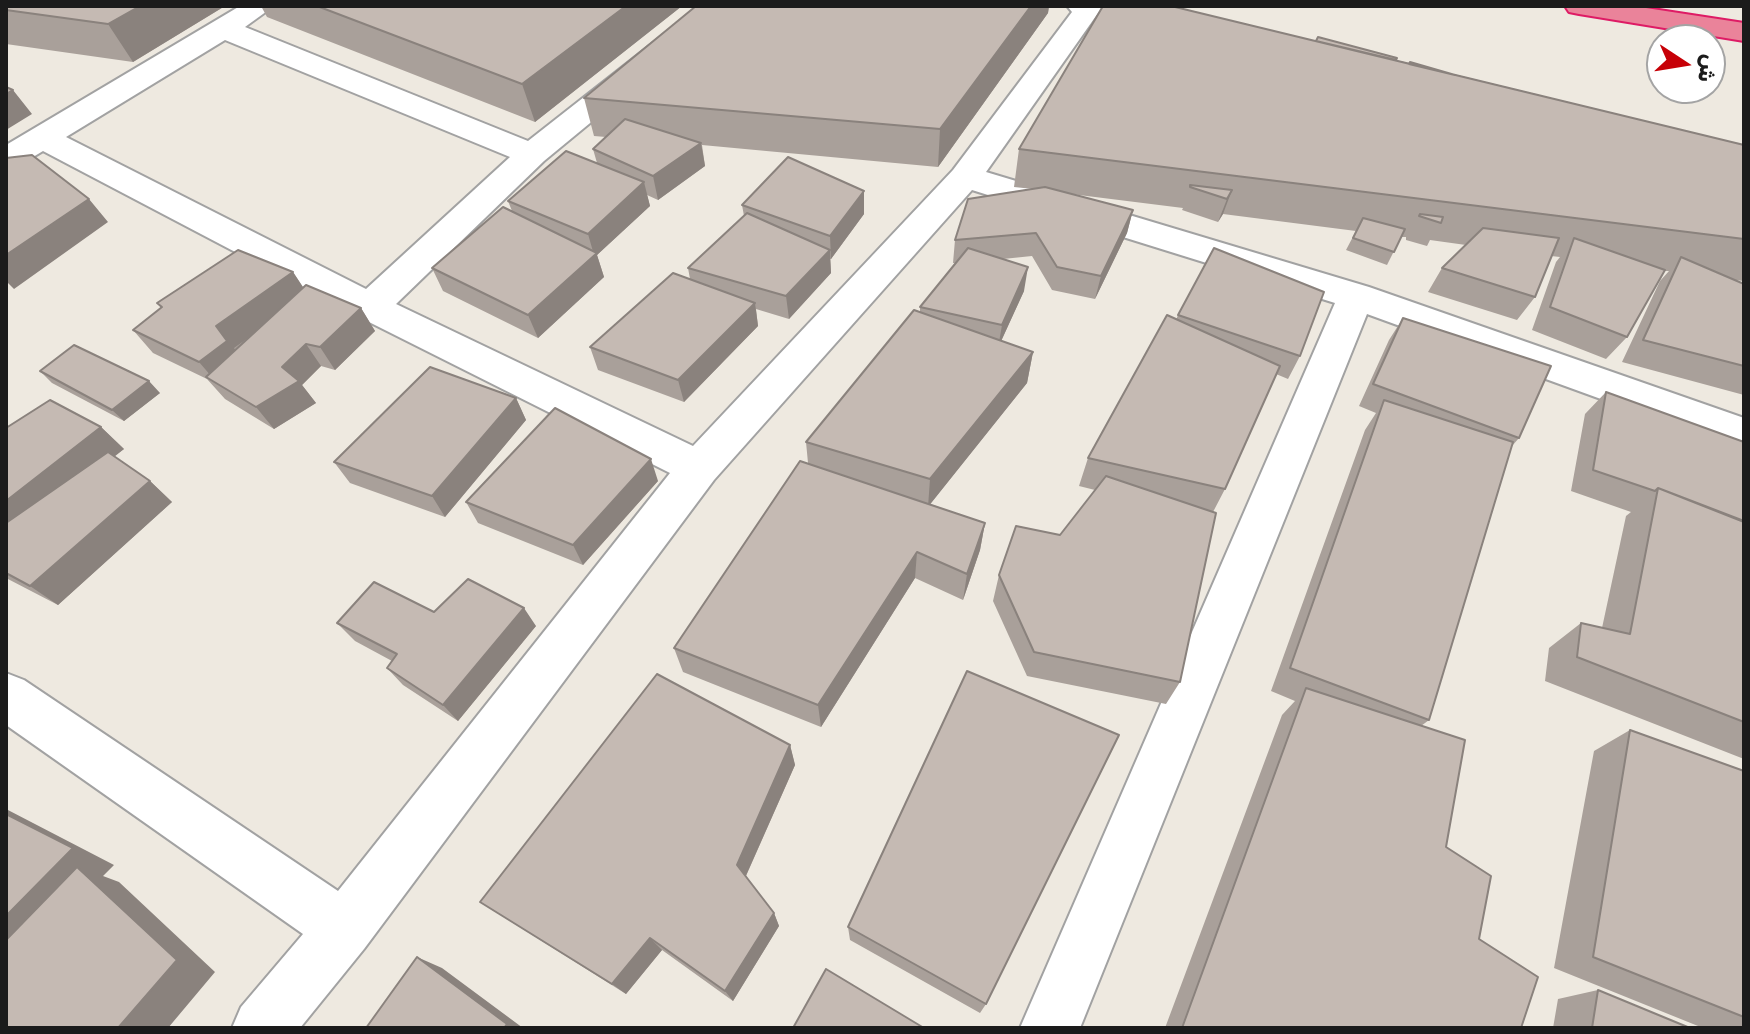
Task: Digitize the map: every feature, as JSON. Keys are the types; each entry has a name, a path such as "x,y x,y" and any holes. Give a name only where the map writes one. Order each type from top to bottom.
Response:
{"highway":[{"path":"1579,6 1744,32"}],"street":[{"path":"6,159 260,6"},
{"path":"370,307 532,154 718,6"},
{"path":"262,1028 344,929 699,468 965,177 1097,9"},
{"path":"224,29 532,154"},
{"path":"44,138 370,307 699,468"},
{"path":"965,177 1356,296 1744,435"},
{"path":"1050,1028 1356,296"},
{"path":"6,696 344,929"}],"building":[{"path":"6,6 140,6 108,24 6,10"},
{"path":"317,6 626,6 522,84"},
{"path":"696,6 1031,6 940,129 584,98"},
{"path":"1103,6 1171,6 1744,145 1744,239 1019,149"},
{"path":"1318,37 1397,58 1316,41"},
{"path":"1410,62 1455,75 1409,64"},
{"path":"625,119 701,143 653,176 593,149"},
{"path":"566,151 644,182 588,234 508,201"},
{"path":"32,155 89,199 6,255 6,158"},
{"path":"788,157 864,191 830,236 742,205"},
{"path":"1190,185 1232,190 1227,199"},
{"path":"1045,187 1133,210 1101,276 1057,267 1036,233 955,240 968,199"},
{"path":"503,207 597,253 528,315 432,268"},
{"path":"747,213 830,250 786,296 688,268"},
{"path":"1420,214 1443,217 1441,223"},
{"path":"1363,218 1405,229 1394,252 1353,238"},
{"path":"1483,228 1559,238 1535,297 1442,268"},
{"path":"1574,238 1665,270 1627,337 1550,307"},
{"path":"968,248 1028,267 1002,325 920,307"},
{"path":"1214,248 1324,292 1300,356 1178,315"},
{"path":"238,250 293,272 216,326 227,341 199,362 133,330 162,307 157,303"},
{"path":"1681,257 1744,284 1744,366 1643,340"},
{"path":"673,273 755,303 678,380 590,347"},
{"path":"306,285 361,308 320,347 306,344 282,367 299,381 256,407 206,377"},
{"path":"914,310 1033,352 930,479 806,442"},
{"path":"1167,315 1280,366 1225,489 1088,458"},
{"path":"1403,318 1551,366 1519,438 1373,384"},
{"path":"74,345 149,381 112,410 40,371"},
{"path":"430,367 516,398 432,496 334,462"},
{"path":"1606,392 1744,442 1744,521 1658,488 1655,491 1593,470"},
{"path":"50,400 101,427 6,501 6,428"},
{"path":"1384,400 1513,442 1429,720 1290,668"},
{"path":"555,408 651,459 573,545 466,502"},
{"path":"108,452 150,481 30,586 6,573 6,523"},
{"path":"800,461 985,523 967,574 917,552 818,705 674,648"},
{"path":"1106,476 1216,513 1180,682 1034,652 999,575 1016,526 1060,535"},
{"path":"1658,488 1744,522 1744,722 1577,657 1581,623 1630,634"},
{"path":"468,579 524,608 443,705 387,668 397,654 337,623 374,582 434,612"},
{"path":"967,671 1119,735 986,1004 848,927"},
{"path":"657,674 790,745 737,865 774,913 725,991 650,938 612,984 480,902"},
{"path":"1306,688 1465,740 1446,847 1491,876 1479,939 1538,977 1521,1028 1182,1028"},
{"path":"1630,730 1744,771 1744,1017 1593,957"},
{"path":"6,814 73,848 6,916"},
{"path":"77,867 177,960 118,1028 6,1028 6,940"},
{"path":"417,957 507,1024 504,1028 366,1028"},
{"path":"826,969 924,1028 793,1028"},
{"path":"1598,990 1690,1028 1592,1028"}]}
